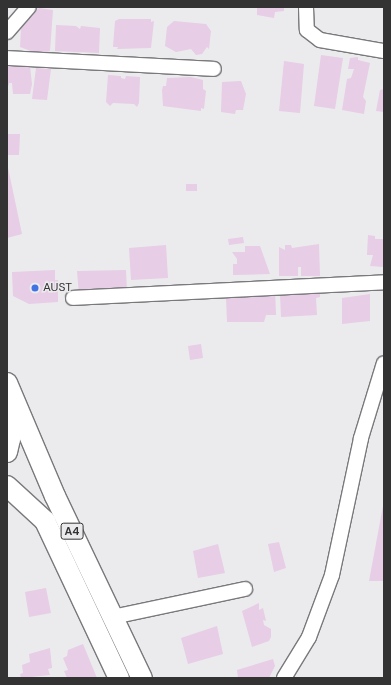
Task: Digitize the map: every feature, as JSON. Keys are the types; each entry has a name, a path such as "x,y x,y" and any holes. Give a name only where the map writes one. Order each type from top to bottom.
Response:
{"highway":[{"path":"7,452 9,430 8,387"},
{"name":"A4","path":"8,387 55,496 142,678"},
{"name":"A4","path":"7,486 45,522 119,678"}],"street":[{"path":"7,32 29,7"},
{"path":"306,7 307,30 320,40 384,51"},
{"path":"7,58 214,69"},
{"path":"73,298 384,282"},
{"path":"284,678 309,637 332,575 361,438 384,363"},
{"path":"113,617 245,589"}],"building":[{"path":"257,7 284,7 284,11 275,12 274,18 257,15"},
{"path":"39,8 53,10 50,51 39,54 20,47 21,28"},
{"path":"119,19 151,19 151,22 154,21 151,48 117,49 118,47 113,47 115,21"},
{"path":"174,21 206,24 211,31 209,49 207,47 202,54 196,55 191,49 176,52 165,46 167,27"},
{"path":"56,25 76,26 80,29 81,26 100,28 99,53 55,51"},
{"path":"321,55 343,58 335,109 314,106"},
{"path":"358,57 358,60 370,63 363,97 366,101 364,114 342,110 347,79 351,78 354,69 348,69 350,58"},
{"path":"284,61 304,64 300,113 279,111"},
{"path":"7,66 30,66 32,84 30,94 13,94 12,83 9,83 7,90"},
{"path":"36,68 51,69 47,100 32,99"},
{"path":"108,75 121,76 121,78 125,79 126,76 140,77 139,103 137,107 134,104 113,103 110,106 106,102"},
{"path":"191,77 203,80 203,89 206,91 204,109 201,108 201,111 163,106 162,90 163,86 166,86 167,78"},
{"path":"241,81 246,94 243,110 236,110 235,114 221,112 222,82"},
{"path":"384,89 384,112 376,111 380,90"},
{"path":"7,134 20,134 19,155 7,155"},
{"path":"7,163 22,234 7,238"},
{"path":"186,184 197,184 197,191 186,191"},
{"path":"368,235 375,236 375,239 384,239 384,267 370,266 373,255 367,255"},
{"path":"243,237 244,243 229,245 228,239"},
{"path":"319,244 320,276 301,276 301,267 298,267 298,276 279,276 279,247 285,250 285,245 291,245 292,248"},
{"path":"166,245 168,278 131,280 129,248"},
{"path":"245,246 260,246 270,274 233,275 233,264 237,264 237,259 232,252 245,252"},
{"name":"AUST","path":"55,270 55,280 58,280 58,302 29,304 13,296 12,272"},
{"name":"AUST","path":"126,270 127,292 79,295 77,271"},
{"path":"275,289 276,315 266,315 264,322 227,322 226,297 231,297 229,294 254,296 254,290"},
{"path":"320,292 320,297 316,298 317,315 281,317 280,294"},
{"path":"370,294 370,321 342,324 342,298"},
{"path":"201,344 203,358 190,360 188,346"},
{"path":"383,506 384,581 369,581"},
{"path":"279,542 286,568 274,572 268,544"},
{"path":"218,544 225,573 198,578 193,551"},
{"path":"46,588 51,613 29,617 25,592"},
{"path":"259,603 259,610 263,608 266,621 263,620 264,625 271,629 271,637 269,641 252,647 242,611"},
{"path":"217,626 223,654 188,664 181,638"},
{"path":"83,644 97,678 67,678 64,671 68,670 63,658 67,656 68,650"},
{"path":"50,648 52,668 48,669 50,675 21,678 20,674 23,673 22,665 30,662 29,654"},
{"path":"273,659 275,666 269,678 238,678 237,670"}],"place":[{"name":"AUST","path":"35,288"}]}
